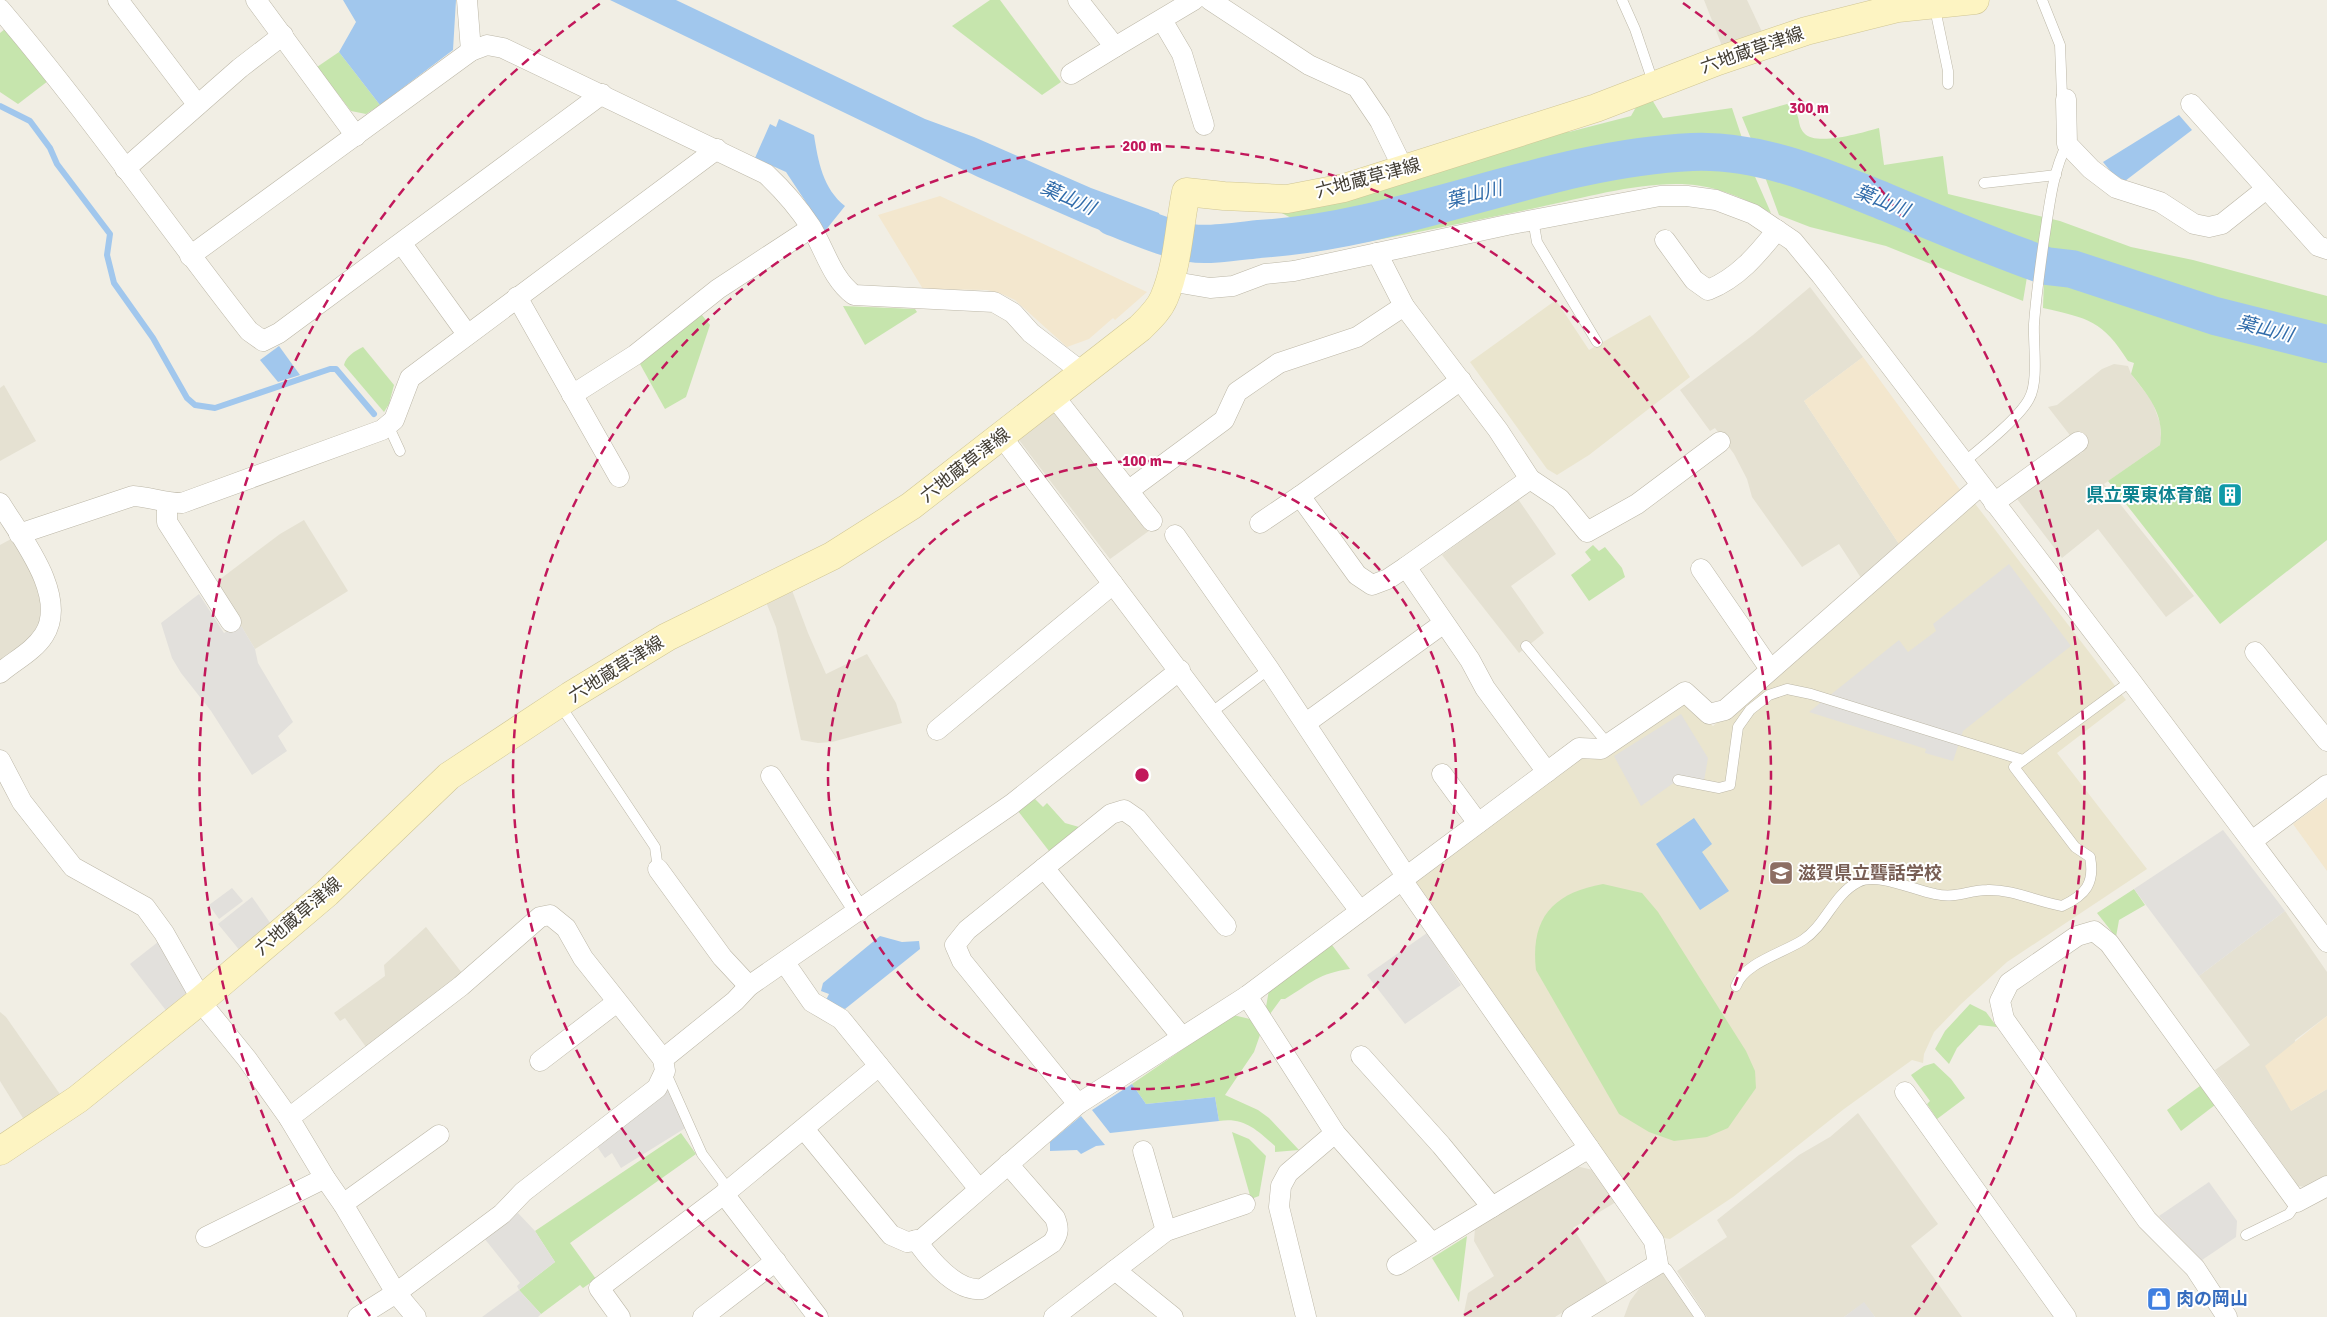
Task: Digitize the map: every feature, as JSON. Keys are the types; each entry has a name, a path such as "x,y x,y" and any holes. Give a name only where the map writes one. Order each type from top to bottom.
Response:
{"main road":[{"name":"六地蔵草津線","path":"0,1151 78,1099 201,1000 327,893 449,776 559,704 667,637 832,556 911,506 1140,328 1155,313 1164,298 1171,272 1186,192 1287,199 1344,188 1579,114 1718,61 1806,31 1854,17 1934,3 1975,0"}],"street":[{"path":"118,0 197,104"},
{"path":"256,0 356,136"},
{"path":"467,0 471,51"},
{"path":"1078,0 1115,47"},
{"path":"1071,74 1194,0"},
{"path":"1210,0 1309,65 1357,87 1380,121 1403,168"},
{"path":"0,9 54,72 124,169 248,332 263,341 279,333 402,244 602,94"},
{"path":"1162,20 1182,54 1204,126"},
{"path":"124,169 197,104 283,35"},
{"path":"190,256 471,51 487,45 503,48 766,174 787,194 811,228 843,287 854,295 994,302 1013,313 1031,333 1082,372"},
{"path":"2066,99 2067,144 2092,169 2116,188 2160,202 2194,224 2209,228 2222,224 2266,189"},
{"path":"2191,104 2318,246 2327,249"},
{"path":"19,534 133,496 152,497 167,503 182,503 382,430 394,420 410,378 717,150"},
{"path":"1171,272 1210,288 1233,286 1265,274 1294,271 1533,220 1660,196 1687,196 1716,200 1753,214 1793,241 1821,275 1980,486 2131,681 2327,942"},
{"path":"572,395 635,355 718,288 811,228"},
{"path":"1665,240 1694,280 1708,290 1722,284 1752,262 1777,230"},
{"path":"402,244 468,334"},
{"path":"1377,253 1404,306 1498,430 1530,479 1560,499 1587,532 1637,504 1720,442"},
{"path":"517,297 619,477"},
{"path":"1136,485 1224,420 1237,392 1280,363 1358,338 1404,306"},
{"path":"1260,523 1460,380"},
{"path":"1053,395 1152,521"},
{"path":"1002,437 1212,712 1360,911"},
{"path":"1994,503 2078,442"},
{"path":"1300,496 1357,574 1372,584 1388,579 1530,479"},
{"path":"804,1129 892,1235 907,1242 921,1240 1078,1104 1246,996 1579,748 1601,749 1685,692 1709,714 1725,710 1770,668 1980,486"},
{"path":"0,503 40,569 50,593 50,620 44,635 30,650 0,673"},
{"path":"167,503 167,522 231,622"},
{"path":"1175,535 1306,723 1404,878 1654,1241 1658,1264 1572,1317"},
{"path":"1406,567 1470,660 1485,688 1547,772"},
{"path":"1701,569 1770,668"},
{"path":"937,730 1113,584"},
{"path":"1306,723 1444,623"},
{"path":"2255,652 2327,741"},
{"path":"358,1317 396,1293 502,1214 523,1192 657,1088 664,1065 749,986 785,963 1012,804 1180,670"},
{"path":"0,760 22,802 73,867 146,907 164,933 201,1000 289,1118 396,1293 416,1317"},
{"path":"1442,774 1478,823"},
{"path":"771,776 859,911"},
{"path":"2252,841 2327,785"},
{"path":"1078,1104 962,962 955,945 967,930 1111,814 1124,810 1137,819 1226,926"},
{"path":"1044,868 1182,1037"},
{"path":"658,869 722,957 749,986"},
{"path":"289,1118 461,986 540,917 550,915 566,928 583,958 664,1065"},
{"path":"2227,1317 2195,1268 2147,1220 2004,1019 2000,1000 2009,983 2077,936 2094,931 2109,943 2297,1202 2327,1186"},
{"path":"785,963 812,1002 841,1019 979,1189"},
{"path":"1246,996 1335,1133 1431,1242"},
{"path":"540,1061 617,1002"},
{"path":"1361,1056 1492,1207"},
{"path":"620,1317 599,1288 724,1194 878,1066"},
{"path":"1905,1092 2066,1317"},
{"path":"1306,1317 1278,1207 1281,1186 1288,1173 1335,1133"},
{"path":"343,1204 440,1134"},
{"path":"1397,1265 1431,1242 1589,1148"},
{"path":"1143,1151 1166,1231"},
{"path":"916,1240 929,1259 962,1286 971,1290 982,1289 1052,1243 1058,1236 1059,1227 1055,1218 1008,1164"},
{"path":"206,1237 325,1178"},
{"path":"724,1194 818,1317"},
{"path":"1054,1317 1166,1231 1245,1204"},
{"path":"702,1317 776,1261"},
{"path":"1115,1270 1173,1317"}],"lane":[{"path":"1622,0 1635,29 1655,86"},
{"path":"2042,0 2060,46 2062,96 2066,99"},
{"path":"1934,3 1948,71 1948,84"},
{"path":"1964,463 1994,437 2030,399 2034,380 2034,324 2039,273 2056,175 2060,157 2067,144"},
{"path":"1984,183 2056,175"},
{"path":"1533,220 1536,242 1597,342"},
{"path":"388,425 400,452"},
{"path":"1526,646 1608,744"},
{"path":"1212,712 1269,669"},
{"path":"1736,986 1739,977 1750,969 1804,940 1820,925 1842,893 1856,883 1869,878 1936,895 1956,897 1986,890 1999,891 2062,906 2074,901 2087,888 2093,873 2090,857 2075,847 2014,767 2131,681"},
{"path":"1678,780 1719,788 1730,785 1738,727 1750,710 1769,695 1787,689 1811,694 2024,760"},
{"path":"559,704 655,848 658,869"},
{"path":"664,1065 702,1154 723,1182 724,1194"},
{"path":"2246,1235 2289,1214 2297,1202"},
{"path":"1658,1264 1667,1269 1700,1317"}],"shaded area":[{"path":"1704,0 1747,0 1764,36 1724,51"},
{"path":"940,196 1147,292 1115,320 1113,318 1089,339 1067,347 1015,300 1002,294 987,290 923,289 878,215"},
{"path":"1810,287 1863,357 1804,401 1899,544 1861,578 1839,544 1802,567 1752,497 1747,479 1734,454 1715,428 1710,431 1680,390 1753,335"},
{"path":"1556,300 1589,350 1650,315 1690,377 1589,455 1557,475 1547,469 1470,362"},
{"path":"1863,357 1961,491 1899,544 1804,401"},
{"path":"2114,364 2128,366 2131,374 2152,401 2160,423 2161,438 2160,445 2104,484 2194,596 2166,617 2098,529 2062,558 2017,499 2077,450 2080,454 2083,452 2048,407 2057,405 2102,369"},
{"path":"4,385 36,441 0,461 0,388"},
{"path":"1054,412 1153,528 1110,559 1019,440"},
{"path":"1518,499 1556,554 1511,586 1544,633 1519,653 1442,555"},
{"name":"滋賀県立聾話学校","path":"1973,501 2126,700 2057,753 2147,869 2007,962 1934,1032 1924,1054 1923,1063 1912,1060 1844,1109 1733,1197 1670,1239 1664,1238 1414,883 1573,760 1677,705 1687,704 1713,726"},
{"path":"304,520 348,591 255,649 215,583 280,534"},
{"path":"11,539 35,580 40,593 40,621 29,640 0,662 0,545"},
{"path":"2009,564 2071,646 1963,731 1953,761 1925,753 1926,749 1809,712 1899,640 1908,652 1936,631 1933,624"},
{"path":"790,585 826,674 867,654 896,703 902,723 832,742 818,743 801,740 776,627 764,597"},
{"path":"199,594 224,633 240,624 255,649 258,663 293,722 278,736 287,751 252,775 211,711 181,673 172,658 161,623"},
{"path":"1681,714 1708,758 1704,781 1682,777 1641,806 1614,756"},
{"path":"2327,799 2327,871 2293,824"},
{"path":"2223,830 2285,911 2199,976 2134,889"},
{"path":"232,888 243,901 219,919 209,905"},
{"path":"252,897 273,927 241,952 218,924"},
{"path":"2285,911 2327,972 2327,1016 2295,1040 2291,1111 2327,1089 2327,1177 2306,1187 2298,1186 2215,1070 2250,1045 2199,976"},
{"path":"426,927 462,973 366,1047 345,1018 340,1021 334,1013 385,976 384,965"},
{"path":"1427,933 1461,985 1405,1024 1367,975"},
{"path":"158,942 189,995 168,1013 130,964"},
{"path":"0,1012 6,1017 64,1100 26,1123 0,1081"},
{"path":"2327,1016 2327,1089 2291,1111 2265,1066"},
{"path":"668,1086 687,1127 621,1168 612,1153 605,1158 596,1145"},
{"path":"1858,1113 1938,1224 1911,1246 1962,1317 1875,1317 1864,1303 1844,1317 1707,1317 1677,1271 1727,1237 1717,1220 1799,1155 1830,1137"},
{"path":"1576,1166 1593,1170 1616,1202 1573,1228 1608,1284 1555,1317 1463,1317 1468,1293 1494,1276 1474,1241 1475,1228"},
{"path":"2209,1182 2237,1221 2236,1237 2202,1260 2159,1216"},
{"path":"518,1213 535,1231 555,1262 519,1290 517,1286 520,1283 484,1238"},
{"path":"1665,1271 1696,1317 1624,1317 1630,1301 1639,1289"},
{"path":"519,1290 541,1314 538,1317 482,1317"},
{"path":"1864,1302 1875,1317 1844,1317"}],"green space":[{"path":"990,0 1000,0 1061,82 1042,95 952,26"},
{"path":"5,29 48,81 18,104 0,92 0,33"},
{"path":"339,52 380,105 366,114 351,111 317,67"},
{"path":"1651,98 1663,118 1732,108 1744,144 1622,144 1452,183 1398,200 1315,222 1295,220 1274,209 1556,132 1569,132 1631,116 1639,102"},
{"path":"1787,104 1796,112 1801,129 1810,137 1829,139 1879,128 1884,165 1943,156 1948,194 2060,221 2131,247 2193,260 2327,296 2327,329 2170,286 2137,279 2048,253 2031,243 2015,242 1913,203 1843,171 1793,153 1754,146 1742,117"},
{"path":"1678,159 1749,163 1771,213 1719,190 1701,186 1682,184 1641,186 1455,225 1313,252 1310,243 1632,167"},
{"path":"1761,166 1838,191 1907,223 2018,265 2021,269 2028,271 2023,301 1886,246 1810,227 1779,215"},
{"path":"2060,276 2122,296 2162,313 2300,351 2327,356 2327,540 2220,624 2108,481 2160,445 2161,434 2158,415 2144,390 2131,374 2134,363 2128,361 2102,329 2093,323 2072,315 2043,308 2044,278"},
{"path":"843,306 915,309 917,312 865,345"},
{"path":"701,314 710,325 686,397 665,409 640,364"},
{"path":"363,347 394,385 389,404 384,412 344,365 349,356"},
{"path":"1593,545 1599,551 1605,547 1622,568 1625,577 1589,601 1571,575 1591,560 1585,552"},
{"path":"1035,799 1043,807 1047,803 1065,823 1079,827 1049,851 1018,811"},
{"path":"1603,884 1642,893 1658,912 1746,1051 1755,1071 1756,1088 1728,1128 1707,1137 1674,1141 1649,1132 1619,1114 1536,970 1535,952 1537,936 1541,922 1548,911 1558,901 1571,894"},
{"path":"2134,889 2145,905 2119,920 2116,937 2097,913"},
{"path":"1332,945 1350,969 1330,973 1316,979 1285,999 1281,999 1270,1014 1266,1007 1269,990"},
{"path":"1970,1004 1986,1012 1997,1027 1979,1025 1957,1048 1949,1064 1935,1049 1945,1031"},
{"path":"1233,1015 1250,1019 1260,1035 1254,1052 1225,1095 1258,1110 1269,1118 1299,1150 1275,1152 1275,1146 1250,1126 1236,1121 1219,1121 1215,1097 1146,1104 1132,1084"},
{"path":"1934,1063 1951,1079 1965,1098 1937,1119 1927,1104 1930,1101 1911,1075 1924,1066"},
{"path":"2200,1086 2215,1105 2181,1131 2167,1110"},
{"path":"1232,1132 1249,1139 1266,1156 1259,1196 1251,1199"},
{"path":"681,1133 696,1154 570,1243 596,1279 583,1288 580,1285 541,1314 519,1290 555,1262 535,1231"},
{"path":"1467,1236 1459,1302 1432,1258"}],"water":[{"path":"343,0 456,0 453,50 380,105 339,52 356,22"},
{"path":"610,0 676,0 925,119 974,137 1091,188 1159,213 1163,229 1160,249 1139,245 1092,227 978,177"},
{"path":"2179,115 2192,130 2125,181 2112,173 2103,162"},
{"path":"779,119 814,135 817,155 823,174 831,191 845,206 825,231 786,172 755,158 770,124 776,127"},
{"path":"279,346 300,375 278,382 260,360"},
{"path":"1694,818 1712,844 1702,852 1729,891 1700,910 1656,844"},
{"path":"880,936 902,942 919,941 920,949 845,1009 826,1000 829,994 821,991 823,983"},
{"path":"1132,1084 1146,1104 1215,1097 1219,1121 1110,1133 1092,1110"},
{"path":"1081,1116 1105,1145 1096,1146 1081,1154 1077,1150 1050,1151 1050,1142"}],"waterway":[{"path":"0,106 30,121 50,148 57,164 110,234 107,255 114,283 153,338 187,398 195,405 215,408 330,369 336,369 374,414"},
{"name":"葉山川","path":"1113,217 1162,236 1182,241 1198,244 1234,242 1314,233 1368,223 1582,167 1637,157 1692,152 1717,152 1768,160 1817,175 1986,244 2046,266 2072,269 2215,316 2327,344"}],"place":[{"name":"県立栗東体育館","path":"2230,495"},
{"name":"滋賀県立聾話学校","path":"1781,873"},
{"name":"肉の岡山","path":"2159,1299"}]}
